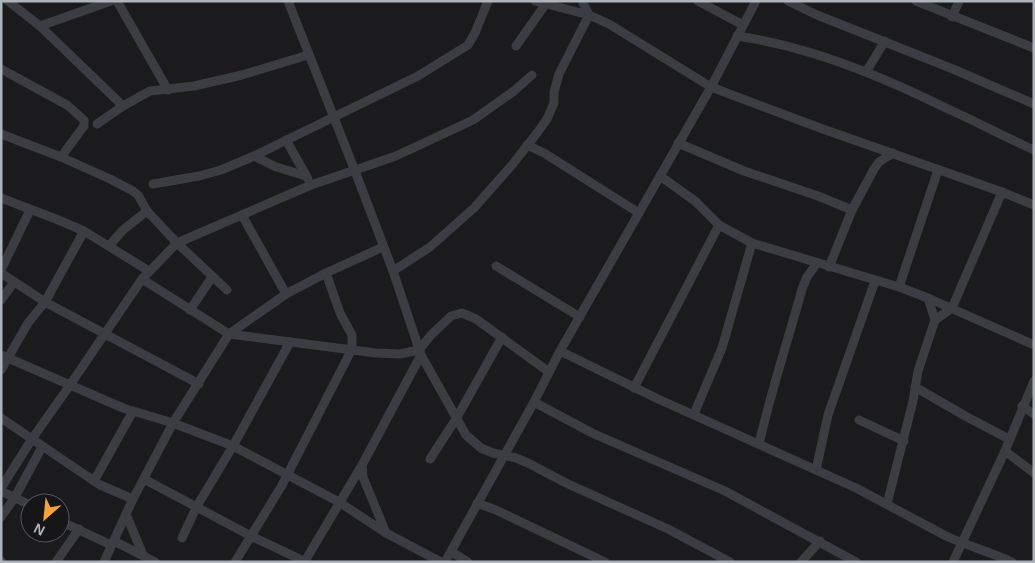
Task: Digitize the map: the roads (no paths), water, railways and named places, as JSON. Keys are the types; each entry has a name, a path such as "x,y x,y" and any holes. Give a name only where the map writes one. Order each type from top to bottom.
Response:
{"street":[{"path":"8,1 40,26 123,106"},
{"path":"40,26 111,1"},
{"path":"117,1 168,90"},
{"path":"288,1 356,171 393,271 420,352 466,434 481,448 528,463 566,483 698,544 730,562"},
{"path":"153,184 200,176 220,170 254,156 410,80 462,50 471,41 488,1"},
{"path":"535,1 589,15 609,24 711,87 1034,205"},
{"path":"582,1 589,15"},
{"path":"698,1 743,25"},
{"path":"446,562 560,351 711,87 756,1"},
{"path":"788,1 817,15 885,40 1034,104"},
{"path":"916,1 952,17 994,31 1034,48"},
{"path":"952,17 959,1"},
{"path":"516,46 545,4"},
{"path":"393,271 430,247 469,213 512,165 547,119 554,103 554,92 559,74 589,15"},
{"path":"737,36 769,41 808,51 866,72 948,108 1034,150"},
{"path":"866,72 885,40"},
{"path":"97,124 145,92 194,86 242,75 308,55"},
{"path":"1,69 67,105 84,120 84,126 61,157"},
{"path":"20,500 1,489 32,439 104,332 142,279 177,243 242,215 308,181 356,171 396,156 473,120 514,91 532,75"},
{"path":"1,134 110,178 133,191 147,211 177,243 226,290"},
{"path":"286,140 308,181"},
{"path":"678,143 744,171 818,196 852,210"},
{"path":"527,145 544,153 639,213"},
{"path":"829,267 852,210 874,169 879,162 893,153"},
{"path":"254,156 276,168 308,181"},
{"path":"899,288 938,170"},
{"path":"660,176 695,201 719,225 752,243 928,298 1034,344"},
{"path":"935,320 952,308 1002,192"},
{"path":"1,198 84,231 149,271"},
{"path":"30,210 1,271 44,302 104,332 199,384"},
{"path":"109,246 123,230 147,211"},
{"path":"242,215 286,294"},
{"path":"634,388 719,225"},
{"path":"84,231 44,302 28,323 3,363 70,385 133,411 173,423 233,446 339,502 386,533 441,562"},
{"path":"694,414 722,348 752,243"},
{"path":"104,562 133,499 173,423 229,334 286,294 383,247"},
{"path":"759,444 773,386 781,365 802,289 807,277 817,264"},
{"path":"496,266 580,317"},
{"path":"234,562 287,476 352,349 352,335 340,313 326,273"},
{"path":"190,310 212,276"},
{"path":"142,279 229,334 393,354 420,352"},
{"path":"816,470 828,415 875,281"},
{"path":"1,300 14,282"},
{"path":"887,504 904,441 918,371 935,320 928,298"},
{"path":"144,480 197,506 251,536 306,561 362,465 420,352 431,335 451,316 462,313 476,318 549,372"},
{"path":"430,458 456,419 502,337"},
{"path":"182,538 197,506 233,446 290,342"},
{"path":"560,351 634,388 856,488 913,520 961,543 988,551 1012,562"},
{"path":"953,562 1005,451 1022,406 1034,381"},
{"path":"915,387 1009,439"},
{"path":"534,402 592,433 725,491 856,562"},
{"path":"1022,406 1034,414"},
{"path":"94,480 133,411"},
{"path":"1,418 42,447 113,492 133,499"},
{"path":"859,420 904,441"},
{"path":"1,517 15,497 42,447"},
{"path":"1005,451 1034,472"},
{"path":"362,465 363,477 386,533"},
{"path":"478,503 605,562"},
{"path":"126,514 143,555"},
{"path":"70,525 143,555 155,562"},
{"path":"56,562 79,529"},
{"path":"801,562 820,541"},
{"path":"452,552 468,562"}]}
